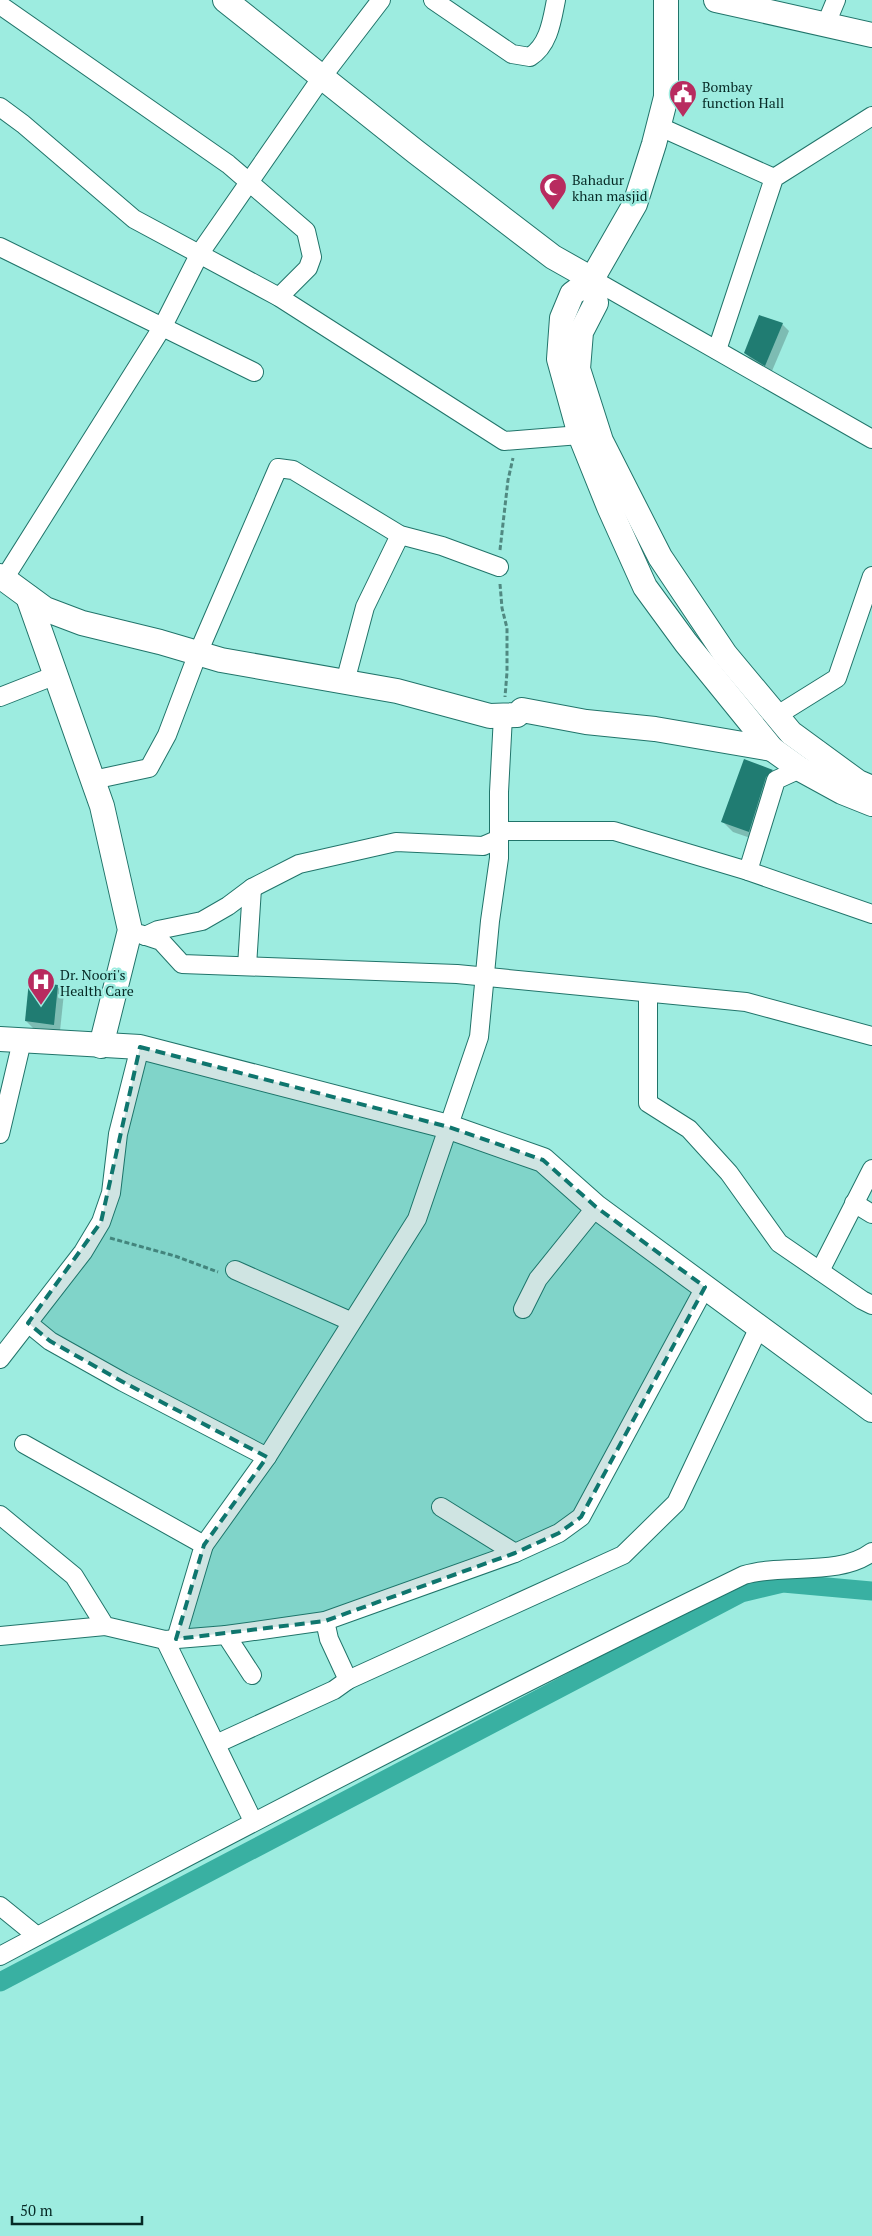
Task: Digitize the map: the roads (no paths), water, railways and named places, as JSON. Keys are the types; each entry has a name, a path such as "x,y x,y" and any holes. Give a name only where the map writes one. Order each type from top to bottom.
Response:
{"main road":[{"path":"225,0 553,256 592,279"},
{"path":"666,0 666,97 635,204 592,279 572,294 562,318 558,359 580,434 609,507 646,587 686,643 772,749 800,769 842,792 872,804"},
{"path":"716,0 783,7 826,24 872,35"},
{"path":"592,279 596,303 580,332 578,369 601,441 660,557 725,654 791,733 858,782 872,788"},
{"path":"2,578 45,609 82,623 221,660 397,691 490,716 517,716 522,710 531,711 586,722 655,729 772,749"},
{"path":"28,597 102,806 138,933 101,1046"},
{"path":"11,1040 140,1048 449,1127 543,1160 596,1207 872,1410"}],"street":[{"path":"2,578 163,326 200,254 322,77 381,0"},
{"path":"433,0 512,54 530,57 538,52 544,44 556,0"},
{"path":"826,24 836,0"},
{"path":"0,5 228,164 306,231 312,257 308,268 279,297"},
{"path":"0,107 23,124 134,219 279,297 504,441 580,434"},
{"path":"717,350 774,178 872,116"},
{"path":"658,126 774,178"},
{"path":"0,247 254,372"},
{"path":"592,279 872,439"},
{"path":"93,780 149,768 167,735 198,654 278,468 293,470 400,535 442,546 499,567"},
{"path":"345,682 365,607 400,535"},
{"path":"776,716 837,678 872,576"},
{"path":"0,697 56,675"},
{"path":"253,1821 216,1744 171,1640 204,1546 267,1457 350,1321 389,1265 417,1218 479,1037 499,839 502,716"},
{"path":"748,871 776,780 800,769"},
{"path":"499,839 501,831 614,831 748,871 872,914"},
{"path":"138,933 202,920 228,906 252,888 299,864 396,842 483,846 499,839"},
{"path":"247,966 252,888"},
{"path":"138,933 162,941 182,964 486,977 746,1002 872,1036"},
{"path":"648,993 648,1103 689,1129 728,1173 779,1243 862,1300 872,1304"},
{"path":"0,1134 11,1040"},
{"path":"0,1359 101,1222 110,1193 118,1134 140,1048"},
{"path":"820,1271 872,1169"},
{"path":"854,1203 872,1214"},
{"path":"523,1309 538,1279 596,1207"},
{"path":"230,1272 350,1321"},
{"path":"0,1636 105,1626 171,1640 226,1635 325,1621 515,1553 558,1533 581,1517 705,1287"},
{"path":"28,1323 50,1341 122,1382 267,1457"},
{"path":"216,1744 334,1690 348,1680 623,1555 676,1503 759,1327"},
{"path":"24,1444 204,1546"},
{"path":"441,1506 515,1553"},
{"path":"0,1515 74,1576 105,1626"},
{"path":"0,1956 253,1821 592,1649 744,1575 761,1570 852,1563 872,1552"},
{"path":"325,1621 328,1639 348,1680"},
{"path":"226,1635 252,1674"},
{"path":"0,1906 37,1936"}],"waterway":[{"path":"0,1982 741,1593 783,1583 872,1591"}],"place":[{"name":"Bombay function Hall","path":"683,118"},
{"name":"Bahadur khan masjid","path":"553,211"},
{"name":"Dr. Noori's Health Care","path":"41,1006"}]}
